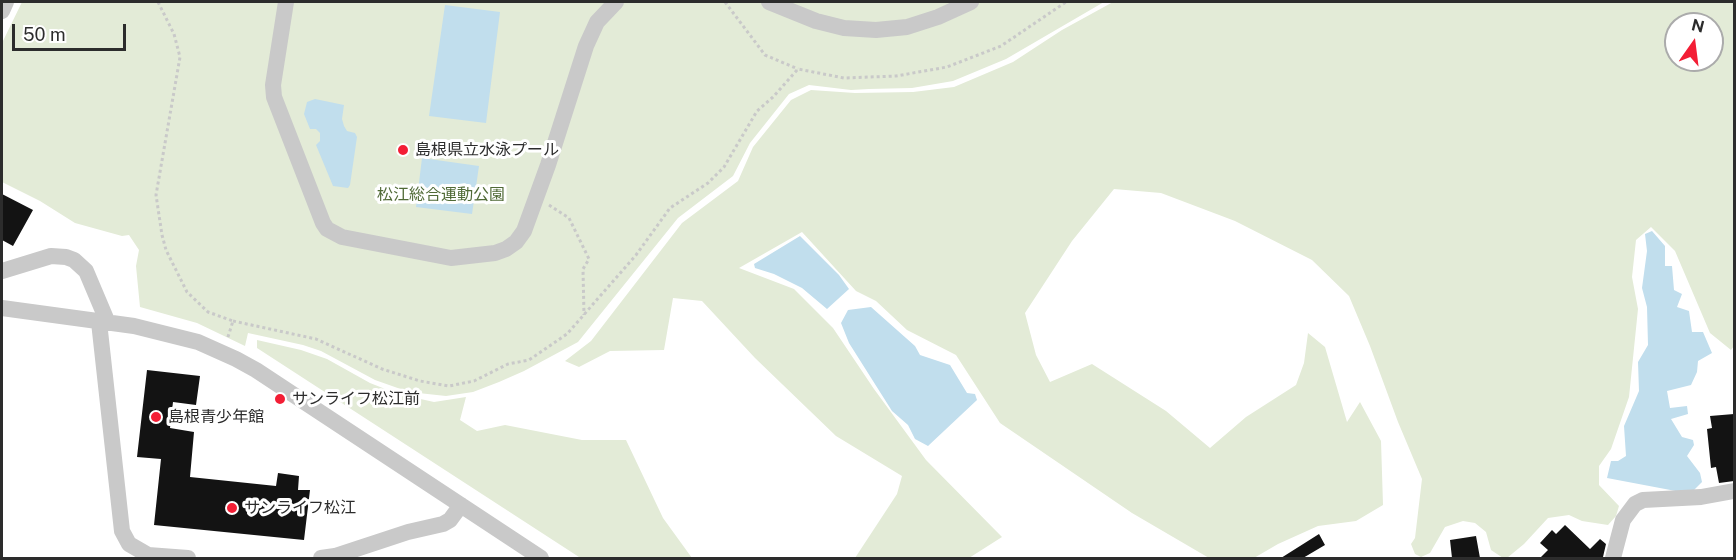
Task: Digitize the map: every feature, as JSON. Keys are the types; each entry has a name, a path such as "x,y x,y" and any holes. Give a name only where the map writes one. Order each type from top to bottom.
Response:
{"street":[{"path":"2,11 6,2"},
{"path":"286,2 273,85 274,97 323,223 327,229 342,237 451,258 495,253 507,249 524,231 548,165 588,39 597,22 616,2"},
{"path":"769,2 816,21 843,28 876,30 907,27 938,17 971,2"},
{"path":"2,271 51,256 74,260 86,272 104,322 122,531 132,554 188,558"},
{"path":"2,308 134,326 198,342 236,359 541,558"},
{"path":"1613,558 1623,520 1635,504 1643,500 1701,497 1734,491"},
{"path":"321,558 359,549 400,534 443,524 450,520 460,505"}],"path":[{"path":"158,2 174,34 180,57 156,195 166,250 187,292 208,312 233,321 316,339 382,369 420,381 449,386 474,381 508,364 530,360 567,334 636,255 670,208 708,183 724,167 757,111 798,69"},
{"path":"725,2 765,55 798,69 844,78 896,76 947,67 1001,46 1066,2"},
{"path":"557,210 569,218 589,258 583,269 584,315"},
{"path":"226,342 233,321"}],"green space":[{"name":"松江総合運動公園","path":"22,2 1104,2 1006,59 953,81 912,88 851,90 809,85 789,94 750,143 733,176 678,218 578,342 499,382 473,392 446,396 409,392 375,380 321,351 303,345 248,333 245,346 197,323 140,307 136,266 139,250 129,235 122,236 75,223 40,201 2,182 2,43"},
{"path":"1113,2 1734,2 1734,346 1731,350 1710,333 1675,251 1651,227 1636,240 1632,277 1638,309 1629,397 1611,449 1599,466 1599,485 1619,506 1616,516 1608,525 1582,521 1569,515 1548,518 1524,544 1507,558 1491,550 1486,532 1475,523 1463,521 1445,527 1430,553 1421,557 1415,554 1411,544 1415,538 1422,479 1349,296 1312,260 1235,221 1161,193 1114,189 1072,241 1025,313 1036,355 1050,382 1092,364 1166,411 1210,448 1246,417 1296,385 1304,363 1308,333 1325,347 1347,422 1360,402 1381,441 1383,505 1356,521 1318,526 1254,558 1209,558 1132,513 1000,423 956,355 907,330 876,301 856,291 802,232 739,268 794,289 833,328 926,460 1002,537 969,558 855,558 897,494 902,476 836,436 755,358 702,301 673,298 664,350 610,351 579,367 565,361 591,341 682,223 738,181 753,147 791,100 811,90 855,93 913,92 954,87 1013,62 1062,30"},
{"path":"257,340 301,350 327,359 370,383 398,394 434,402 466,397 460,420 477,431 505,425 582,440 626,440 663,518 692,558 579,557 257,348"}],"water":[{"path":"445,5 500,12 486,123 429,116"},
{"path":"315,99 344,105 342,119 344,126 347,131 355,133 357,137 348,188 333,186 316,145 320,141 320,133 316,129 310,129 304,114 307,102"},
{"path":"422,158 479,166 472,214 416,207"},
{"path":"1652,231 1665,246 1665,266 1672,266 1674,290 1682,294 1677,307 1689,311 1692,332 1703,332 1712,353 1698,361 1697,372 1691,385 1667,391 1670,408 1687,406 1688,414 1671,419 1682,437 1693,440 1694,445 1687,456 1700,473 1702,482 1694,490 1681,492 1607,478 1611,461 1618,461 1626,456 1624,426 1639,391 1638,362 1648,345 1647,307 1642,288 1647,251 1645,234"},
{"path":"800,236 839,275 849,289 827,309 802,288 774,274 755,268 754,264"},
{"path":"871,307 915,346 920,355 950,365 967,393 975,394 977,400 928,446 915,439 908,425 892,411 849,343 841,323 848,310"}],"building":[{"path":"2,194 33,210 13,246 2,240"},
{"name":"サンライフ松江","path":"147,370 200,376 196,405 173,402 170,428 194,432 190,477 276,486 278,473 299,476 298,490 310,490 304,540 154,525 161,459 137,457"},
{"path":"1734,414 1734,481 1719,483 1716,467 1711,468 1707,429 1712,428 1710,416"},
{"path":"1565,525 1590,549 1600,539 1606,544 1603,557 1540,558 1548,550 1540,543 1552,530 1556,534"},
{"path":"1319,534 1325,545 1303,558 1281,558"},
{"path":"1476,536 1480,558 1452,558 1450,540"}],"place":[{"name":"島根県立水泳プール","path":"403,150"},
{"name":"サンライフ松江前","path":"280,399"},
{"name":"島根青少年館","path":"156,417"},
{"name":"サンライフ松江","path":"232,508"}]}
